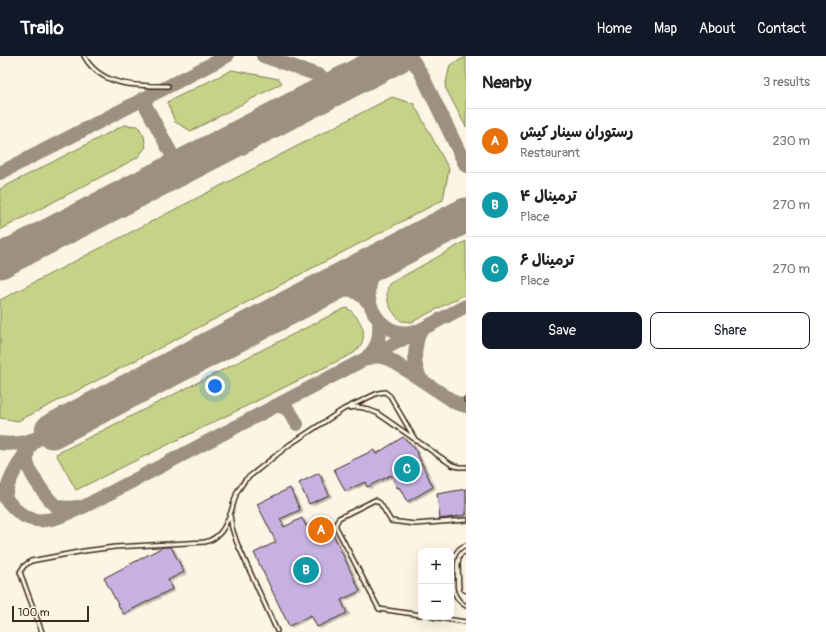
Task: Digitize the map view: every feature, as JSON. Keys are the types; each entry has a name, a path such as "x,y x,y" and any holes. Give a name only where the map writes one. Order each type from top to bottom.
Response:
{"main road":[{"path":"466,562 466,588"}],"lane":[{"path":"84,56 104,78 133,86 168,86"},
{"path":"42,632 20,572 24,566 31,561 115,547 205,542 211,540 222,530 231,512 237,492 245,480 289,445 344,409 378,393 385,392 390,396 416,441"},
{"path":"344,409 357,407 372,411 452,465 466,467"},
{"path":"418,615 379,609 336,527 337,521 339,518 375,500 380,503 391,521 415,524 466,520"},
{"path":"231,512 232,528 237,543 277,630"},
{"path":"466,545 456,552 452,566 453,591 458,599 466,606"},
{"path":"452,620 466,622"}],"green space":[{"path":"466,57 466,127 445,87 450,65"},
{"path":"232,70 279,79 282,83 191,131 175,122 167,102"},
{"path":"392,97 414,104 449,169 443,200 18,421 0,418 0,300"},
{"path":"124,125 138,126 144,136 146,147 137,158 0,230 0,189"},
{"path":"466,241 466,294 412,322 401,321 391,309 389,304 387,289 389,284"},
{"path":"347,308 361,323 363,329 362,342 354,353 76,490 56,454"}],"building":[{"path":"403,437 414,447 433,487 407,502 399,487 397,488 391,475 367,487 365,482 345,491 334,469 374,450 376,454"},
{"path":"319,473 329,495 309,504 299,483"},
{"path":"290,488 300,510 280,519 284,527 302,518 306,526 325,517 360,591 341,600 347,613 317,627 311,615 289,626 254,553 276,542 257,504"},
{"path":"466,489 466,515 440,519 437,494"},
{"path":"163,547 171,547 184,572 168,580 172,589 123,614 104,578"}],"taxiway":[{"path":"0,173 227,56"},
{"path":"263,56 318,75 338,87"},
{"path":"410,56 421,73 466,166"},
{"path":"142,99 179,168"},
{"path":"461,218 466,212"},
{"path":"382,259 372,274 369,284 368,294 374,313 380,321 395,331 415,331"},
{"path":"328,288 346,288 361,295 370,304"},
{"path":"0,490 10,504 20,513 29,518 49,520 61,516 87,505 466,306"},
{"path":"368,356 377,344 379,320"},
{"path":"420,330 415,354 417,372 420,378"},
{"path":"369,358 380,357 391,360 456,403 466,406"},
{"path":"276,406 284,407 291,414 297,424"},
{"path":"0,443 14,444 27,442 52,431"},
{"path":"6,499 8,485 12,477 22,459 37,439"},
{"path":"29,447 27,456 29,469 45,494 57,506 65,508 78,507"}],"runway":[{"path":"0,261 397,56"},
{"path":"52,431 466,215"}],"place":[{"name":"ترمینال ۶","path":"407,469"},
{"name":"رستوران سینار کیش","path":"321,530"},
{"name":"ترمینال ۴","path":"306,570"}]}
